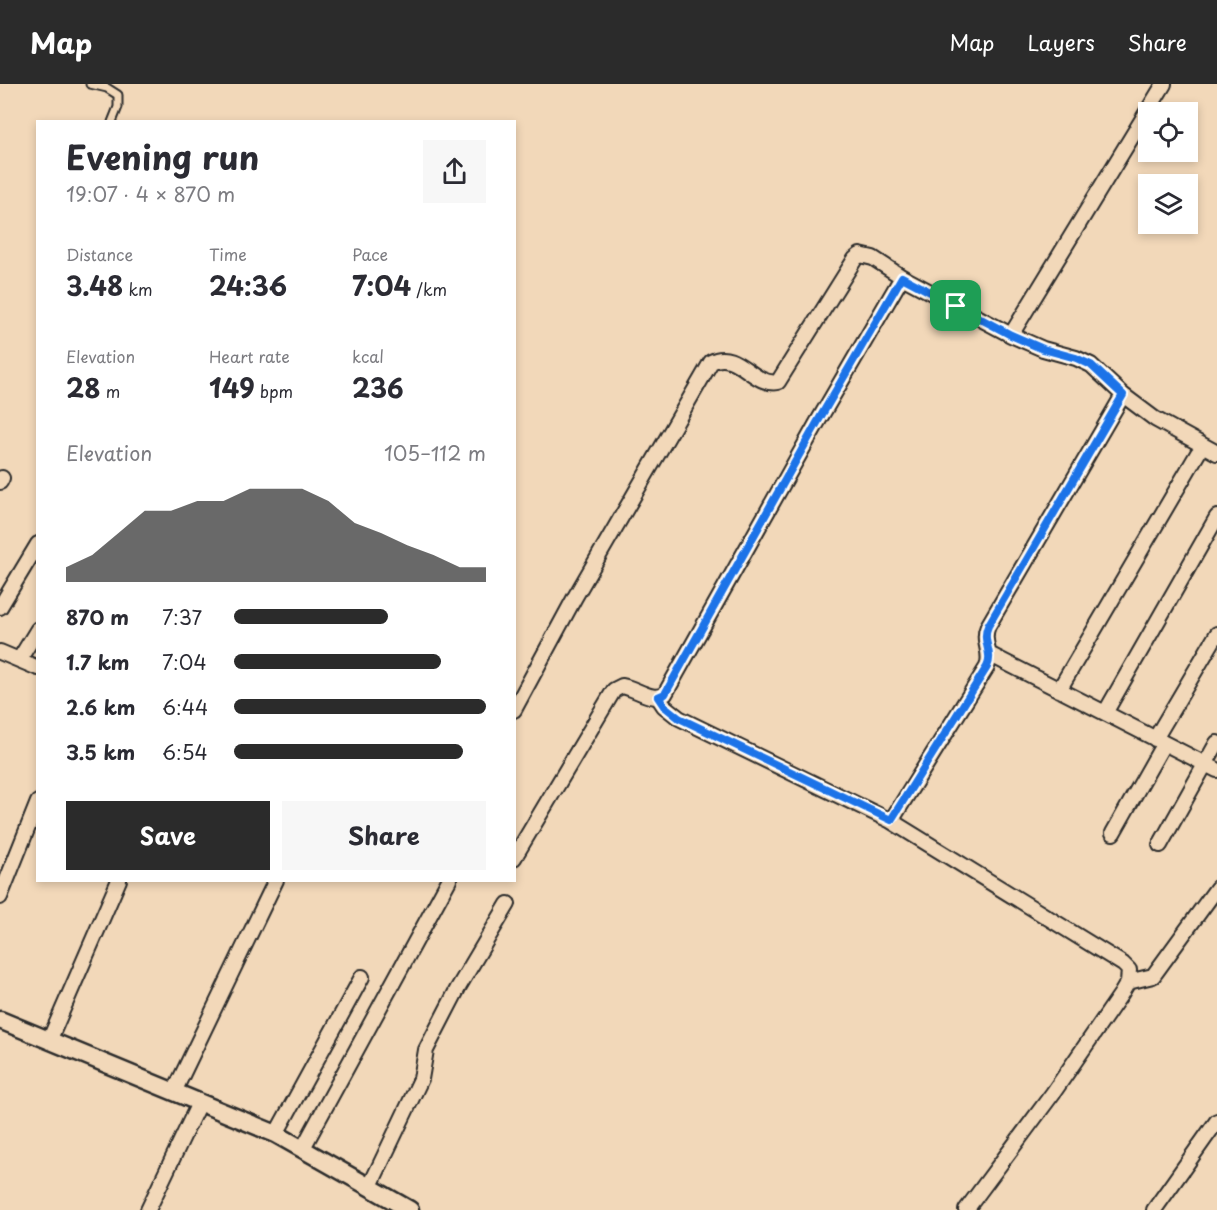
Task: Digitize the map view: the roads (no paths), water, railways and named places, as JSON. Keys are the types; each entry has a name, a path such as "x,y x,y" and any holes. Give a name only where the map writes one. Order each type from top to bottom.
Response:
{"street":[{"path":"1011,335 1164,84"},
{"path":"516,706 581,587 711,362 724,358 732,360 766,380 778,382 855,259 860,255 866,255 902,277 1011,335 1043,349 1076,358 1091,365 1123,395 1155,419 1217,453"},
{"path":"658,697 665,694 902,277"},
{"path":"891,820 987,667 989,654 984,640 988,626 1123,395"},
{"path":"1059,690 1198,453"},
{"path":"1105,713 1217,518"},
{"path":"0,607 36,547"},
{"path":"19,660 36,631"},
{"path":"1113,832 1217,634"},
{"path":"0,652 36,667"},
{"path":"989,654 1211,767"},
{"path":"516,855 614,690 618,686 626,686 658,697 664,706 679,718 891,820 1123,964 1129,970 1128,982 1053,1093 966,1210"},
{"path":"1160,845 1211,767 1217,743"},
{"path":"0,897 36,807"},
{"path":"49,1041 117,882"},
{"path":"174,1092 275,882"},
{"path":"303,1148 448,882"},
{"path":"1128,982 1153,976 1217,888"},
{"path":"370,1186 421,1079 426,1050 458,988 508,904"},
{"path":"276,1134 362,977"},
{"path":"0,1020 276,1134 410,1210"},
{"path":"148,1210 199,1103"},
{"path":"1154,1210 1217,1121"}],"lane":[{"path":"90,84 116,92 118,103 113,120"}]}
